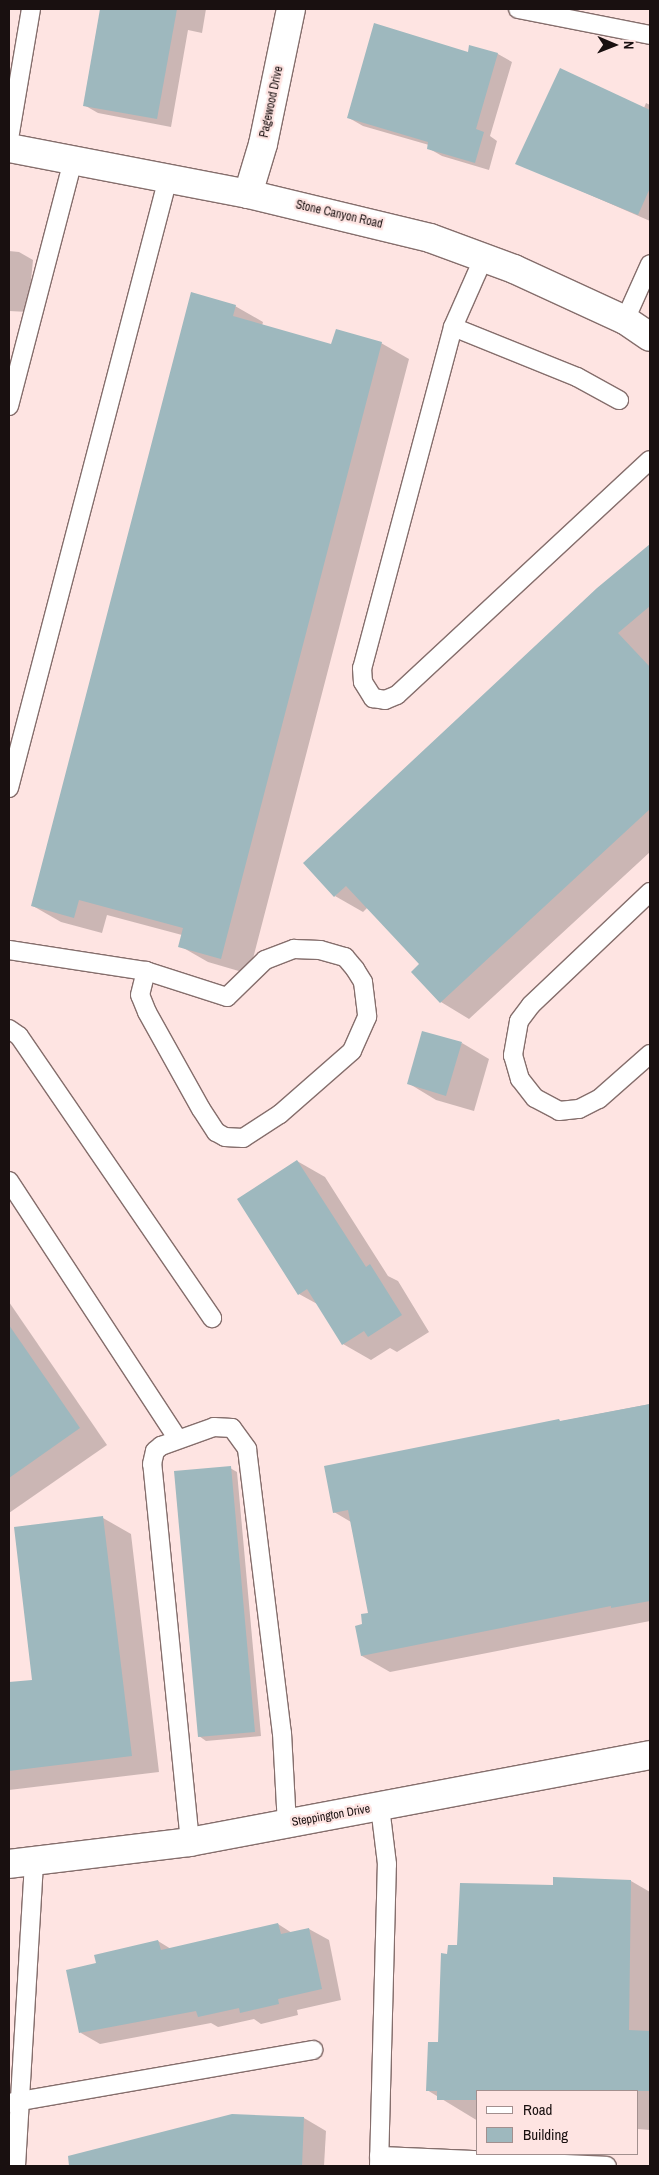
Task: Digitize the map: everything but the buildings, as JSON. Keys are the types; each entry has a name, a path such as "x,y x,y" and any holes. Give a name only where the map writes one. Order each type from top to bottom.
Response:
{"street":[{"name":"Pagewood Drive","path":"248,194 263,144 291,9"},
{"name":"Stone Canyon Road","path":"9,148 248,194 376,223 514,269 625,320 650,337"},
{"name":"Steppington Drive","path":"21,1863 190,1842 650,1754"}],"lane":[{"path":"9,139 31,9"},
{"path":"518,9 650,35"},
{"path":"9,406 74,160"},
{"path":"9,788 168,178"},
{"path":"483,259 453,327 362,668 363,682 373,698 385,700 397,695 650,460"},
{"path":"625,320 650,264"},
{"path":"453,327 577,377 619,400"},
{"path":"650,892 531,1004 519,1021 513,1055 520,1079 535,1098 559,1111 579,1109 599,1099 650,1054"},
{"path":"9,950 146,971 227,997 265,960 294,949 320,950 345,957 355,969 363,982 367,1017 352,1051 280,1114 243,1138 225,1137 216,1132 201,1109 146,1012 140,995 146,971"},
{"path":"9,1029 20,1036 212,1318"},
{"path":"9,1181 178,1439"},
{"path":"190,1842 182,1745 152,1464 155,1451 178,1439 214,1427 232,1428 247,1449 282,1733 286,1824"},
{"path":"380,1807 387,1864 379,2161 607,2166"},
{"path":"16,2166 14,2103 21,1863"},
{"path":"14,2103 312,2050"}]}
